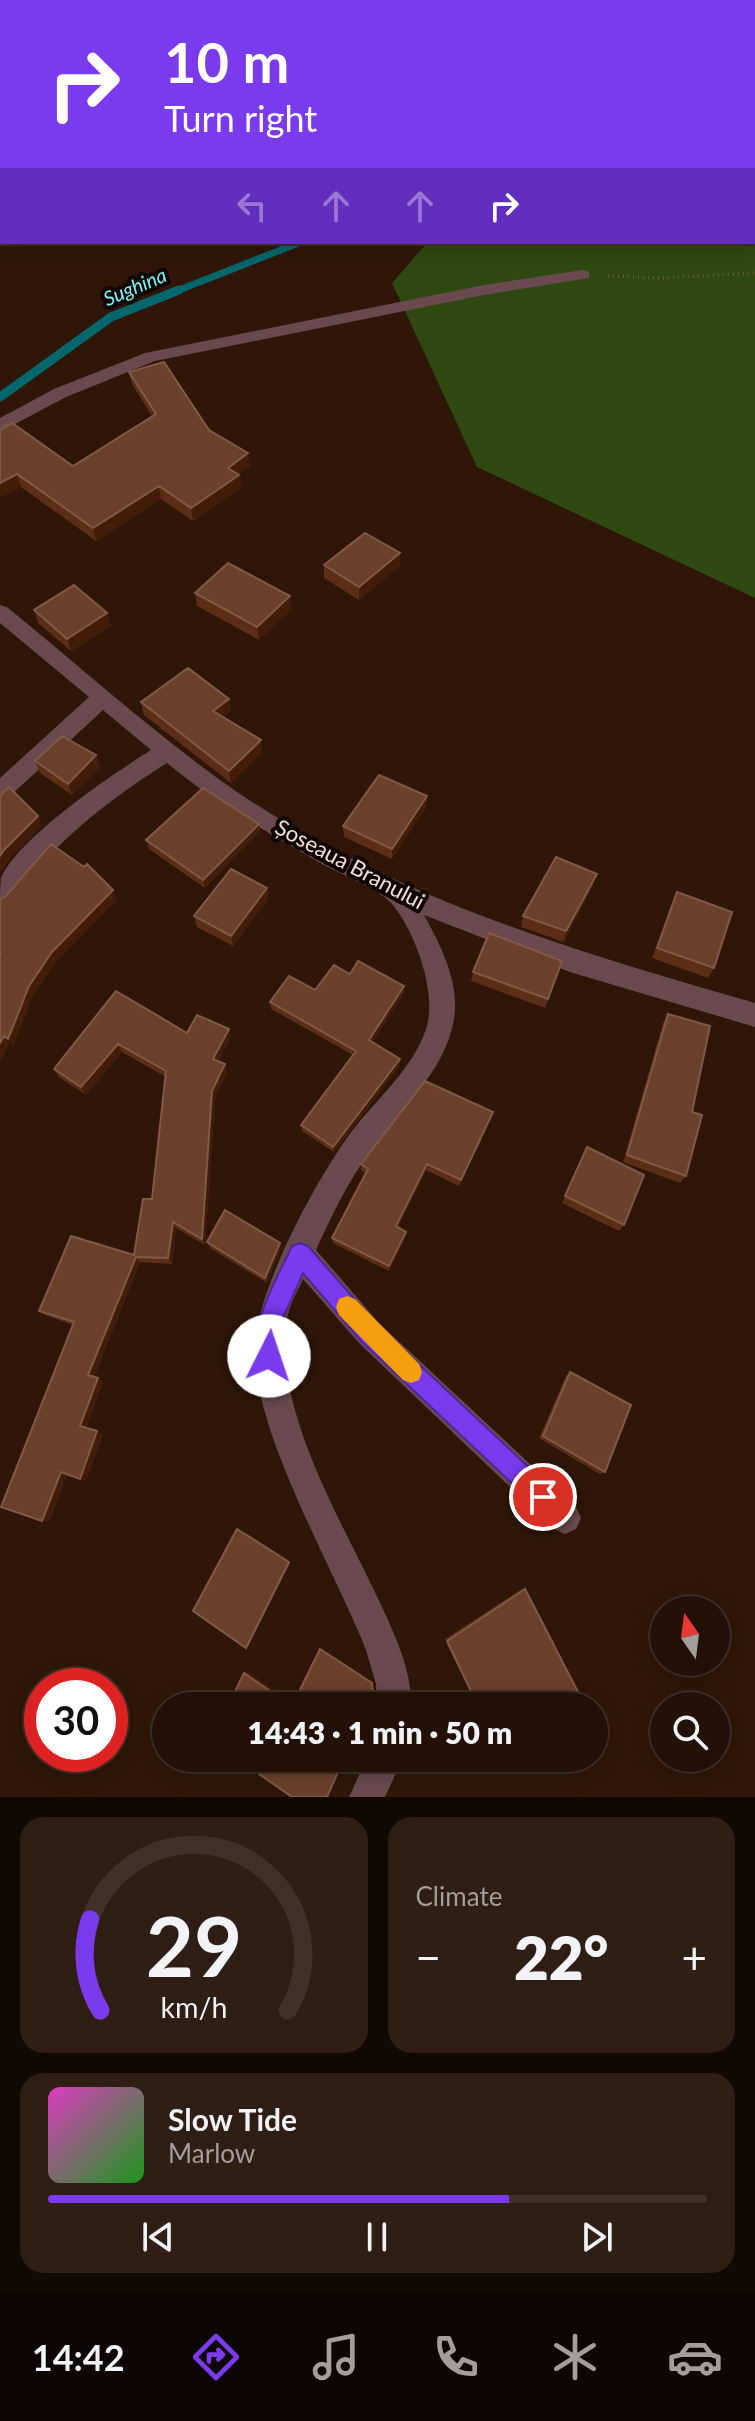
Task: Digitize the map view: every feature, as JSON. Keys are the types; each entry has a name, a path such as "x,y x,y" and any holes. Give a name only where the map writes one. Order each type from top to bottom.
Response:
{"street":[{"path":"0,426 60,393 151,357 499,287 583,275"},
{"name":"Șoseaua Branului","path":"0,612 166,752 281,829 400,895 570,961 755,1015"},
{"path":"0,792 102,698"},
{"path":"0,898 62,826 112,786 166,752"},
{"path":"391,1692 384,1653 296,1449 276,1394 269,1356 271,1318 300,1254 352,1154 422,1061 442,1022 443,996 436,962 400,895"},
{"path":"300,1254 369,1333 565,1518"},
{"path":"367,1797 379,1772"}],"path":[{"path":"583,275 661,278 755,273"}],"green space":[{"path":"426,244 755,244 755,598 477,467 392,283"}],"building":[{"path":"164,362 209,430 248,453 228,468 239,475 191,508 159,486 93,528 17,474 0,483 0,430 12,423 73,466 156,414 129,372"},
{"path":"365,533 400,553 359,587 324,565"},
{"path":"228,563 290,596 257,627 195,593"},
{"path":"74,585 107,613 67,639 34,610"},
{"path":"188,668 229,699 213,711 261,740 229,771 141,702"},
{"path":"62,736 96,755 68,784 35,761"},
{"path":"379,775 427,796 392,849 343,826"},
{"path":"9,787 38,816 0,856 0,796"},
{"path":"203,788 259,824 203,880 146,840"},
{"path":"51,844 84,867 87,864 113,890 52,952 29,986 8,1039 4,1036 0,1043 0,899"},
{"path":"556,857 597,874 566,931 523,916"},
{"path":"231,869 267,888 231,936 194,916"},
{"path":"677,892 732,912 714,968 657,948"},
{"path":"489,933 562,961 548,999 473,972"},
{"path":"358,961 404,986 369,1040 400,1059 333,1147 301,1125 356,1051 270,1002 289,976 315,990 334,965 350,974"},
{"path":"116,991 187,1033 197,1015 229,1029 213,1059 225,1064 212,1091 202,1239 173,1222 168,1258 136,1257 88,1375 98,1378 80,1426 97,1431 80,1479 61,1472 42,1521 1,1507 74,1322 39,1311 71,1236 134,1255 143,1199 152,1199 166,1071 118,1044 81,1087 54,1069"},
{"path":"668,1014 710,1026 692,1112 702,1115 686,1176 627,1155"},
{"path":"425,1081 493,1112 461,1180 427,1164 396,1226 406,1232 389,1266 332,1238 368,1169 361,1164"},
{"path":"587,1147 644,1175 624,1225 565,1196"},
{"path":"225,1210 280,1243 265,1278 207,1242"},
{"path":"570,1372 631,1405 605,1472 543,1436"},
{"path":"237,1529 289,1562 246,1648 193,1611"},
{"path":"525,1589 578,1692 471,1692 447,1641"},
{"path":"320,1649 372,1683 373,1692 299,1692"},
{"path":"244,1673 272,1692 235,1692"},
{"path":"256,1772 338,1772 327,1797 292,1797"}],"waterway":[{"name":"Sughina","path":"174,292 296,244"},
{"name":"Sughina","path":"0,397 111,317 179,290"}],"slow traffic":[{"path":"347,1307 369,1333 411,1372"}],"route":[{"path":"269,1356 271,1318 300,1254 369,1333 543,1497"}]}
